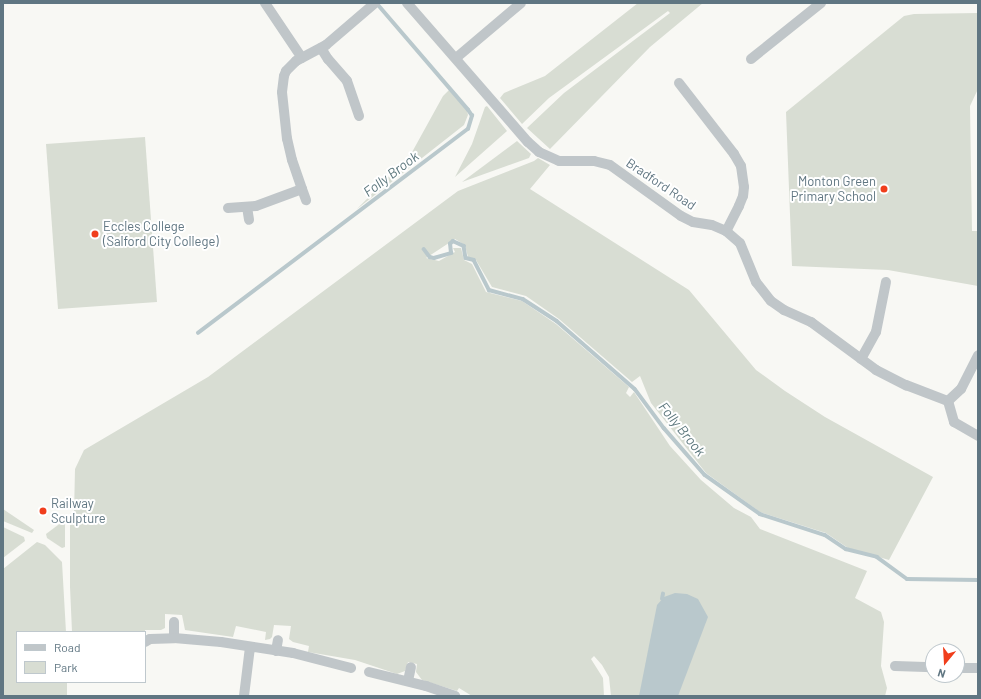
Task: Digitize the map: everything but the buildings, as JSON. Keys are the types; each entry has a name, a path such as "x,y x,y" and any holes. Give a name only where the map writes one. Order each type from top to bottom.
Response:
{"street":[{"path":"265,3 302,58"},
{"path":"306,200 287,139 282,92 286,71 302,58 321,48 375,3"},
{"name":"Bradford Road","path":"407,3 528,142 539,152 559,161 594,161 610,165 681,216 693,222 712,225 726,231 736,239 743,248 756,282 766,296 784,310 812,322 861,360 890,378 948,401"},
{"path":"456,58 521,3"},
{"path":"751,58 821,3"},
{"path":"321,48 347,81 359,116"},
{"path":"680,83 734,154 741,166 744,187 743,196 726,231"},
{"path":"228,208 264,204 302,189"},
{"path":"247,207 249,220"},
{"path":"861,360 876,332 886,282"},
{"path":"978,355 961,388 948,401 954,422 978,436"},
{"path":"174,622 174,638"},
{"path":"146,642 174,638 221,642 276,651 352,668"},
{"path":"276,651 278,640"},
{"path":"244,696 250,647"},
{"path":"408,682 411,666"},
{"path":"895,666 925,667"},
{"path":"965,668 978,668"},
{"path":"369,672 455,696"}],"green space":[{"path":"638,3 703,3 650,47 550,149 527,128 564,93 670,13 668,11 549,98 522,124 500,98 504,93 545,76"},
{"name":"Monton Green Primary School","path":"978,13 978,89 970,106 972,231 978,231 978,286 888,270 792,266 786,112 904,16 914,14"},
{"path":"449,90 467,110 468,115 464,125 357,209 411,154 443,96"},
{"path":"487,106 507,131 455,177 472,144 485,107"},
{"path":"145,137 157,302 58,309 46,144"},
{"path":"517,141 531,154 529,158 462,182"},
{"path":"538,158 550,165 530,189 689,290 756,370 785,391 825,417 933,477 889,560 848,548 826,533 760,512 706,473 651,403 640,376 632,382 559,319 526,296 492,287 476,260 468,257 465,245 455,239 426,258 439,261 455,252 453,248 461,248 464,260 472,264 486,292 522,301 556,324 629,387 626,393 630,397 634,392 670,446 701,480 734,508 751,517 760,529 867,571 855,598 881,612 884,622 881,666 887,688 885,696 611,696 609,677 602,665 594,656 591,659 603,678 604,696 472,696 459,688 457,691 422,680 416,672 417,664 408,662 405,671 397,674 355,660 308,652 309,646 293,642 289,639 291,626 274,625 272,637 265,640 266,632 236,626 233,637 185,630 182,615 165,614 165,628 161,630 72,631 70,587 70,515 74,514 75,469 84,450 208,377 458,191 534,161"},
{"path":"3,509 34,530 32,533 3,521"},
{"path":"62,522 65,522 65,547 62,548 47,538 46,534"},
{"path":"3,527 24,537 25,541 3,558"},
{"path":"37,542 45,545 62,562 66,631 16,631 16,683 67,683 67,696 3,696 3,569"}],"shaded area":[{"path":"675,593 687,594 698,599 708,617 678,696 639,696 657,605 664,597"}],"waterway":[{"name":"Folly Brook","path":"198,333 468,129 472,116 468,110 376,3"},
{"name":"Folly Brook","path":"424,249 430,257 434,258 451,253 450,244 453,241 464,246 466,258 474,260 489,290 523,299 557,321 635,389 664,428 705,475 760,514 825,535 846,549 877,557 907,579 978,580"},
{"path":"662,599 663,594"}],"place":[{"name":"Monton Green Primary School","path":"884,189"},
{"name":"Eccles College (Salford City College)","path":"95,234"},
{"name":"Railway Sculpture","path":"43,511"}]}
